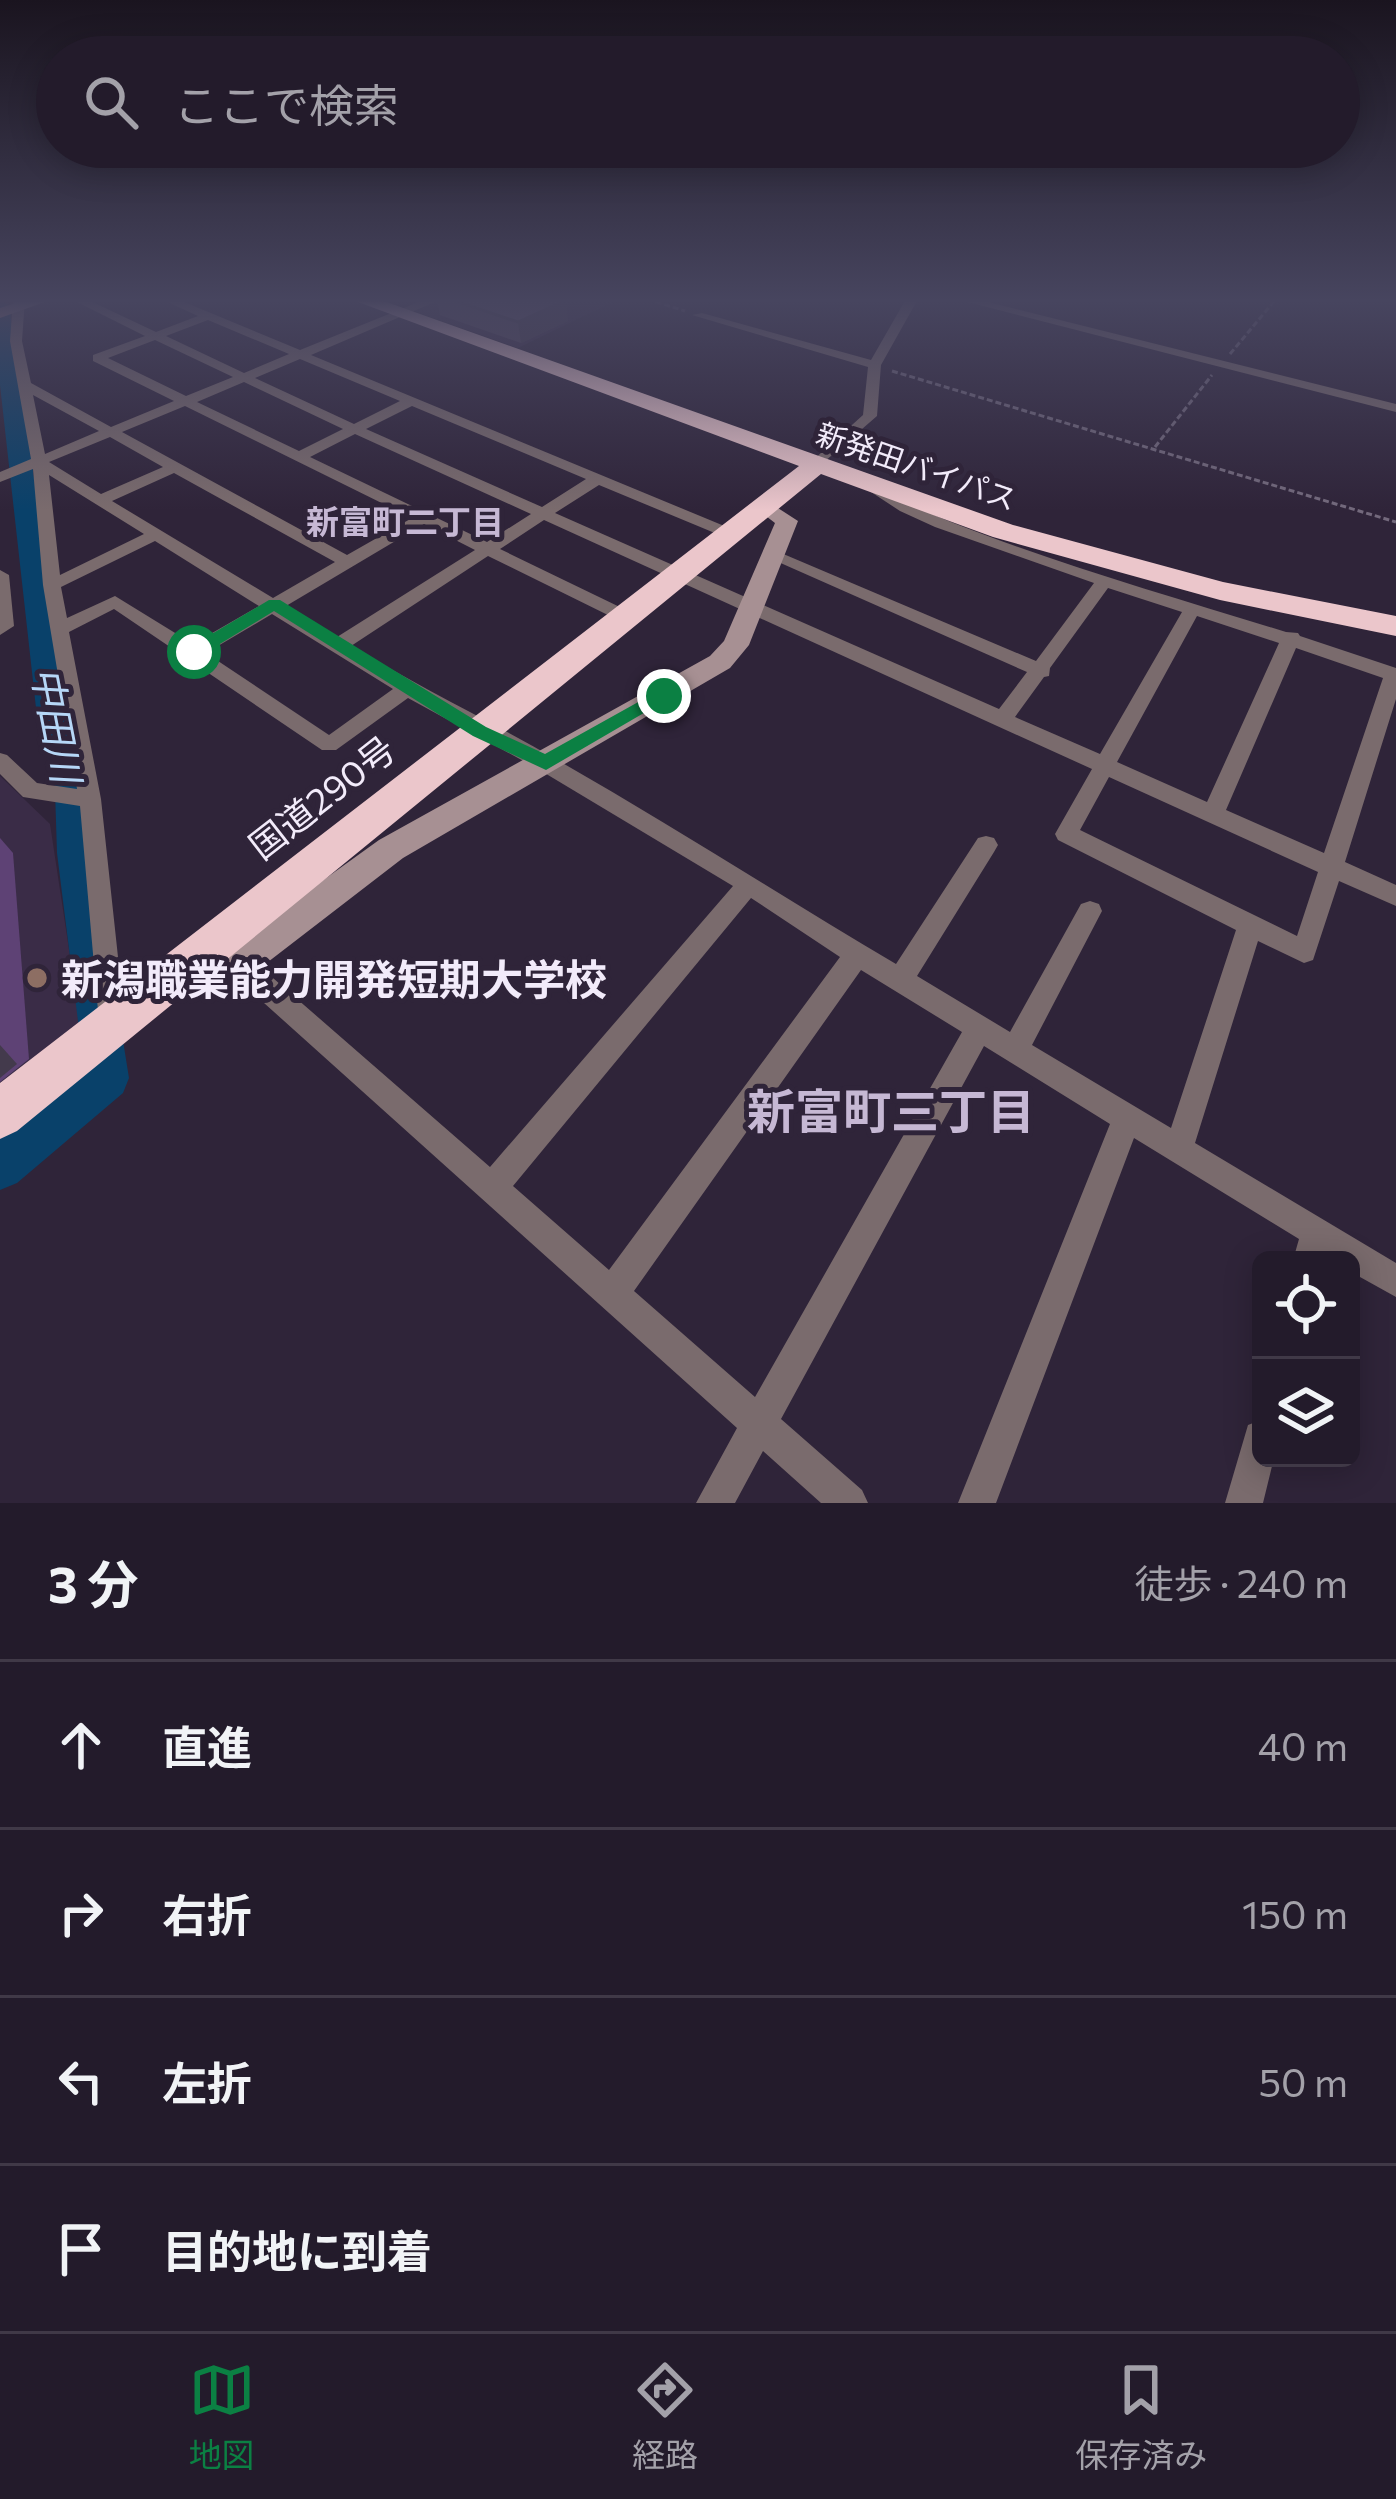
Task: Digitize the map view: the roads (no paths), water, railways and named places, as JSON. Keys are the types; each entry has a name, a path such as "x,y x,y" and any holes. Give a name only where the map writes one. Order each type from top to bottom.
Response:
{"highway":[{"name":"新発田バイパス","path":"552,369 873,487 1119,566 1396,626"},
{"name":"国道290号","path":"0,1114 94,1038 225,953 479,731 816,465"}],"street":[{"path":"23,369 52,586 90,799 94,1038"},
{"path":"119,369 622,615"},
{"path":"222,369 1396,896"},
{"path":"0,477 267,369"},
{"path":"330,369 728,532"},
{"path":"816,465 870,416 875,369"},
{"path":"1241,369 1396,408"},
{"path":"27,386 346,562"},
{"path":"298,457 409,402"},
{"path":"34,463 104,499 407,689 546,763 1128,1116 1312,1246 1396,1281"},
{"path":"104,499 173,468"},
{"path":"340,644 594,481"},
{"path":"873,487 901,508 1103,583 1192,609 1291,638 1395,675 1304,952 1249,929 1066,834 1192,609"},
{"path":"764,506 788,521 736,645 720,662 391,849 225,953 849,1503"},
{"path":"194,652 422,519"},
{"path":"52,586 158,534"},
{"path":"775,557 1042,671"},
{"path":"0,575 5,626 0,629"},
{"path":"1003,720 1103,583"},
{"path":"62,628 115,601 329,745 407,689"},
{"path":"1214,814 1291,638"},
{"path":"0,761 31,791 90,799"},
{"path":"900,980 986,845"},
{"path":"492,1188 749,884"},
{"path":"1016,1048 1090,911"},
{"path":"1179,1148 1249,929"},
{"path":"612,1294 857,955"},
{"path":"715,1503 980,1026"},
{"path":"977,1503 1128,1116"},
{"path":"1244,1503 1253,1467"}],"waterway":[{"name":"中田川","path":"0,1166 107,1078 75,853 71,759 54,726 8,369"}],"place":[{"name":"新潟職業能力開発短期大学校","path":"37,978"}],"district":[{"name":"新富町二丁目","path":"405,520"},
{"name":"新富町三丁目","path":"891,1109"}]}
